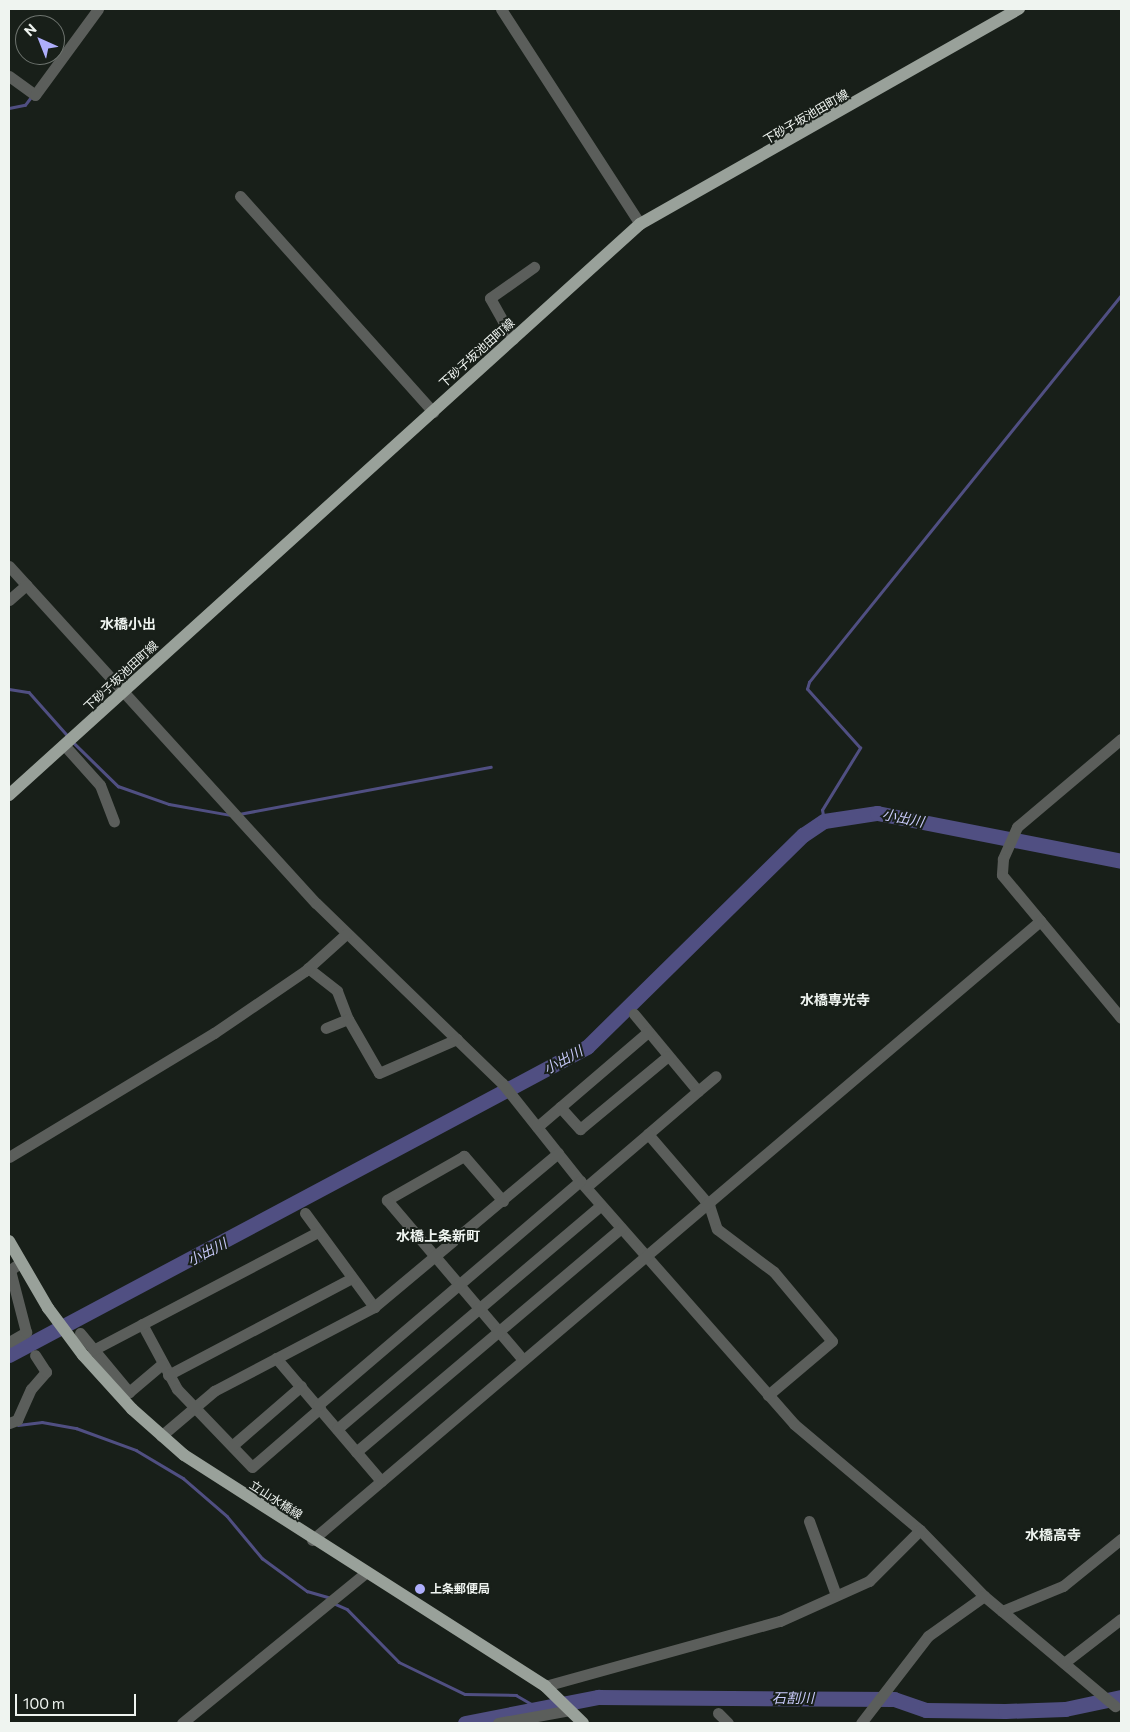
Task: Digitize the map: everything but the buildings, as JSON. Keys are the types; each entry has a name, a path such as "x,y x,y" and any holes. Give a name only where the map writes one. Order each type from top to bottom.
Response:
{"main road":[{"name":"下砂子坂池田町線","path":"9,795 640,224 785,146 1019,9"},
{"name":"立山水橋線","path":"9,1241 20,1263 58,1322 74,1334 161,1436 211,1475 548,1689 582,1723"}],"street":[{"path":"9,76 35,95 98,9"},
{"path":"502,9 640,224"},
{"path":"240,196 433,412"},
{"path":"513,339 490,298 534,267"},
{"path":"9,566 346,934 502,1083 620,1228 647,1255 768,1395 810,1439 920,1530 984,1596 1097,1688 1115,1706"},
{"path":"9,600 26,584"},
{"path":"1121,739 1017,828 1002,859 1002,875 1121,1018"},
{"path":"65,746 100,785 114,821"},
{"path":"312,1540 647,1255 709,1205 1040,921"},
{"path":"9,1158 214,1033 308,968 346,934"},
{"path":"308,968 338,991 348,1019 379,1073 457,1039"},
{"path":"634,1014 698,1091"},
{"path":"326,1028 348,1019"},
{"path":"537,1127 648,1032"},
{"path":"560,1107 580,1129 668,1056"},
{"path":"142,1324 168,1375 194,1408 233,1445 252,1467 457,1286 648,1134 716,1076"},
{"path":"648,1134 709,1205 717,1229 774,1272 832,1341 768,1395"},
{"path":"161,1436 214,1391 374,1307 503,1201 558,1153"},
{"path":"503,1201 464,1156 387,1200 457,1286 523,1360"},
{"path":"337,1428 601,1205"},
{"path":"305,1214 316,1233 374,1307"},
{"path":"356,1452 620,1228"},
{"path":"93,1350 316,1233"},
{"path":"9,1342 26,1332 10,1270 20,1263"},
{"path":"168,1375 352,1278"},
{"path":"74,1334 93,1350 129,1392 162,1364"},
{"path":"9,1423 17,1420 31,1389 46,1372 36,1354"},
{"path":"276,1358 381,1481"},
{"path":"233,1445 301,1386"},
{"path":"809,1521 836,1596"},
{"path":"548,1689 780,1621 869,1581 920,1530"},
{"path":"1002,1611 1063,1586 1121,1539"},
{"path":"182,1723 365,1573"},
{"path":"865,1719 928,1636 984,1596"},
{"path":"1064,1663 1121,1620"},
{"path":"498,1723 570,1710"},
{"path":"718,1713 728,1723"}],"waterway":[{"path":"9,108 25,105 31,97"},
{"path":"824,821 822,810 860,748 807,689 809,682 1121,296"},
{"path":"9,689 29,692 69,737"},
{"path":"74,743 118,786 169,804 231,815"},
{"path":"239,814 491,767"},
{"name":"小出川","path":"9,1355 587,1047 803,835 824,821 877,813 1121,861"},
{"path":"18,1425 42,1422 76,1428 136,1450 183,1478 227,1516 262,1558 307,1591 328,1597"},
{"path":"333,1603 347,1609 399,1662 465,1694 516,1695 535,1706"},
{"name":"石割川","path":"465,1723 598,1697 894,1699 926,1710 1005,1711 1065,1709 1121,1697"}],"place":[{"name":"上条郵便局","path":"420,1589"}],"district":[{"name":"水橋小出","path":"128,624"},
{"name":"水橋専光寺","path":"835,1000"},
{"name":"水橋上条新町","path":"438,1236"},
{"name":"水橋高寺","path":"1053,1535"}]}
